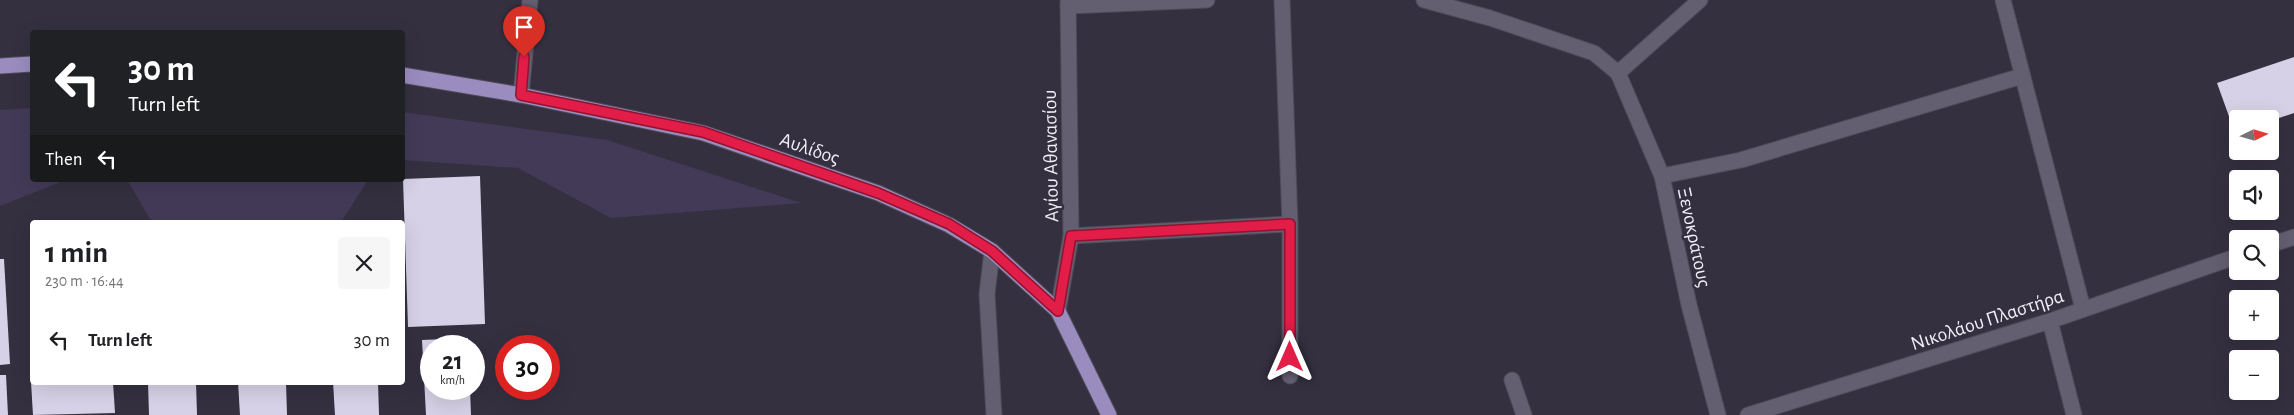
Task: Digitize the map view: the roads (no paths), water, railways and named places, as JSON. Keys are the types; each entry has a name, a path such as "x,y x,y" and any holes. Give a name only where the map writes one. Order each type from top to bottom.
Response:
{"main road":[{"path":"0,66 30,64"},
{"name":"Αυλίδος","path":"405,75 521,95 703,132 878,193 949,224 992,251 1058,311 1109,415"}],"street":[{"path":"521,95 530,0"},
{"path":"1068,3 1207,0"},
{"path":"1282,0 1290,224 1290,376"},
{"path":"1424,0 1490,18 1594,53 1618,73 1700,0"},
{"path":"2002,0 2083,310"},
{"name":"Αγίου Αθανασίου","path":"1058,311 1071,236 1068,3"},
{"name":"Ξενοκράτους","path":"1618,73 1662,176 1689,305 1718,415"},
{"path":"1662,176 1741,160 2022,76"},
{"path":"1071,236 1290,224"},
{"path":"2279,242 2294,237"},
{"path":"992,251 987,294 994,415"},
{"name":"Νικολάου Πλαστήρα","path":"1748,415 2050,321 2229,259"},
{"path":"2050,321 2074,415"},
{"path":"1512,380 1524,415"}]}
